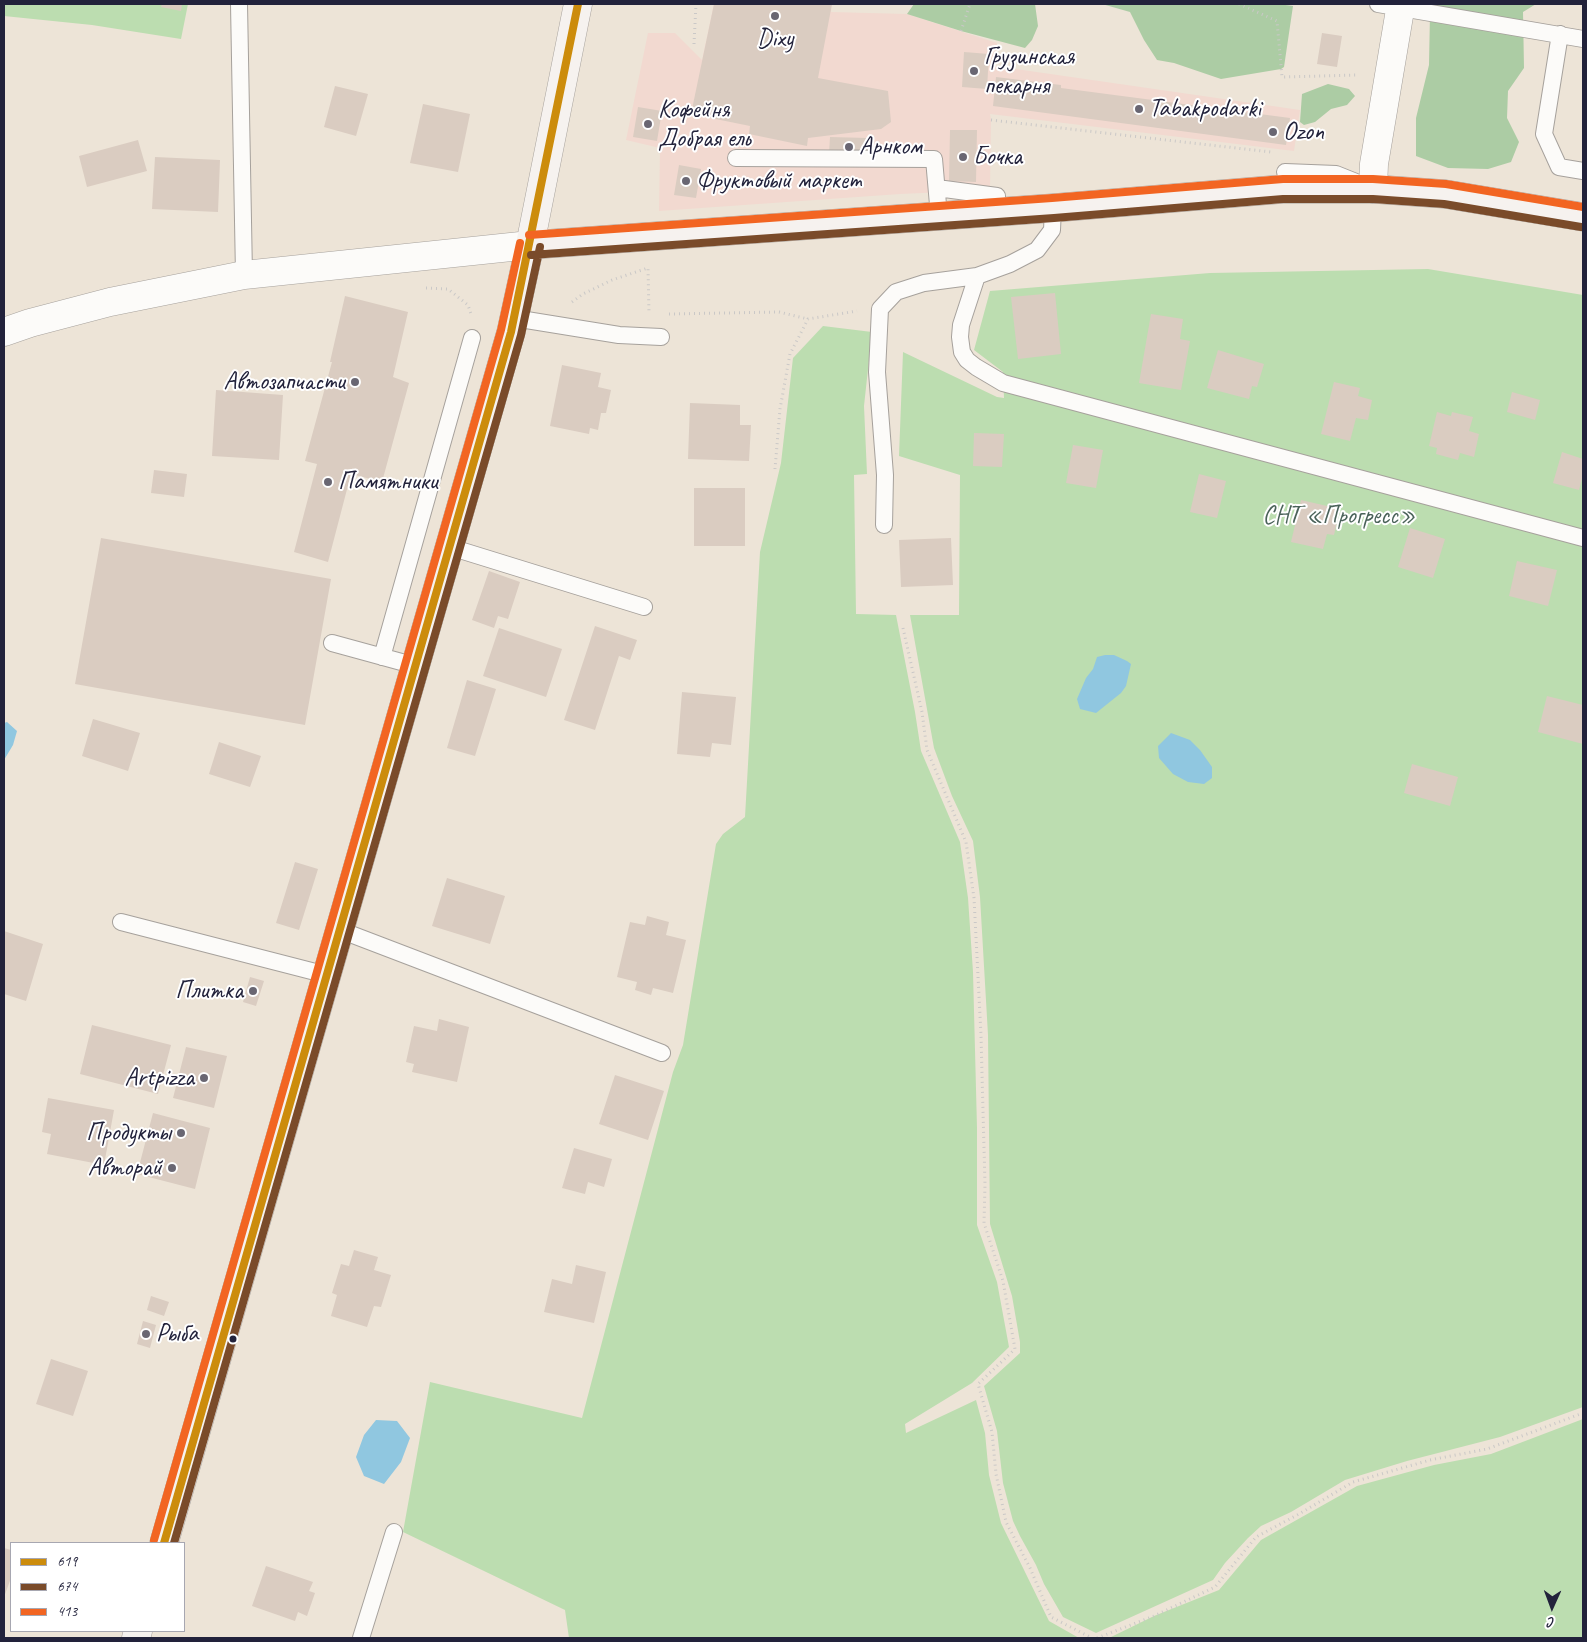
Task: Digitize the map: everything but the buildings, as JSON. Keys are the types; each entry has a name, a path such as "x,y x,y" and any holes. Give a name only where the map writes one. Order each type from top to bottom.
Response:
{"main road":[{"path":"164,1542 514,318 578,4"},
{"path":"530,246 1053,208 1283,189 1373,189 1446,194 1583,216"}],"street":[{"path":"1373,189 1374,164 1389,74 1393,5"},
{"path":"4,332 30,323 110,302 244,275 530,246"}],"lane":[{"path":"239,4 244,275"},
{"path":"1393,5 1424,13 1583,39"},
{"path":"1560,34 1544,134 1559,167 1583,171"},
{"path":"736,158 934,159 939,216"},
{"path":"1285,172 1336,174 1373,189"},
{"path":"937,188 997,196"},
{"path":"884,525 885,475 877,372 880,309 896,292 924,283 977,276 1010,264 1037,250 1052,230 1053,208"},
{"path":"977,276 961,325 962,352 967,360 976,367 1003,383 1583,538"},
{"path":"514,318 619,335 661,337"},
{"path":"382,657 472,338"},
{"path":"450,547 644,607"},
{"path":"332,644 416,666"},
{"path":"121,922 327,975"},
{"path":"340,930 662,1053"},
{"path":"361,1638 394,1532"}],"path":[{"path":"694,44 696,4"},
{"path":"961,32 970,4"},
{"path":"1238,4 1277,21 1282,77 1389,74"},
{"path":"991,120 1276,153"},
{"path":"548,324 560,310 583,294 612,280 648,268 649,301"},
{"path":"420,288 448,289 468,305 475,324 472,338"},
{"path":"667,314 779,312 808,319 880,309"},
{"path":"649,314 658,314"},
{"path":"775,469 780,409 790,354 808,319"},
{"path":"904,628 922,712 926,750 966,842 974,898 981,1036 985,1185 984,1223 1003,1281 1015,1349 978,1384 992,1432 996,1474 1006,1522 1030,1568 1051,1617 1092,1638"},
{"path":"1097,1638 1154,1616 1215,1587 1256,1537 1353,1482 1430,1460 1487,1448 1583,1413"}],"shaded area":[{"path":"714,4 832,4 831,12 907,14 997,43 995,66 1300,110 1294,151 990,114 990,190 900,194 659,211 660,148 626,140 648,33 675,33 702,60"}],"green space":[{"path":"4,4 188,4 181,39 92,25 4,16"},
{"path":"914,4 1035,4 1038,26 1032,40 1025,48 907,14"},
{"path":"1102,4 1278,4 1293,6 1284,67 1221,79 1174,63 1157,60 1144,40 1130,12"},
{"path":"1435,4 1536,4 1523,12 1524,68 1508,91 1507,118 1519,142 1511,162 1488,169 1448,168 1416,156 1416,118 1429,65 1430,14"},
{"path":"1328,84 1349,89 1355,96 1347,105 1331,109 1315,122 1304,125 1300,122 1302,94"},
{"name":"СНТ «Прогресс»","path":"1428,269 1583,295 1583,1407 1500,1437 1407,1461 1345,1480 1291,1512 1261,1526 1225,1563 1213,1580 1096,1633 1063,1617 1044,1584 1013,1521 1003,1483 997,1431 984,1386 1020,1353 1020,1342 1012,1296 990,1224 988,1035 980,897 973,841 952,796 934,748 910,615 959,615 960,475 899,456 903,352 997,397 1004,398 1003,372 974,350 990,291 1210,273"},
{"path":"823,326 872,332 864,406 867,474 854,475 856,614 896,615 921,751 960,842 968,898 973,972 977,1128 977,1225 997,1282 1009,1347 972,1383 905,1424 906,1433 976,1400 985,1433 989,1475 1001,1523 1049,1621 1079,1638 569,1638 565,1610 403,1532 430,1382 582,1418 673,1072 683,1045 716,844 723,834 745,817 760,552 781,463 793,358"},
{"path":"1583,1419 1583,1638 1109,1638 1154,1616 1219,1590 1261,1540 1357,1486 1434,1465 1491,1454"}],"water":[{"path":"1114,655 1131,664 1126,686 1121,693 1096,713 1080,709 1077,699 1086,678 1093,669 1097,657"},
{"path":"7,722 17,731 13,745 4,760 4,723"},
{"path":"1171,733 1190,740 1200,750 1212,767 1212,778 1204,784 1188,782 1173,774 1159,758 1158,746"},
{"path":"376,1420 397,1421 410,1438 401,1462 384,1484 364,1476 356,1457 364,1435"}],"transit line":[{"name":"619","path":"164,1542 511,332 578,4"},
{"name":"413","path":"529,235 1052,198 1283,179 1373,179 1446,184 1583,207"},
{"name":"674","path":"531,255 1054,218 1283,199 1373,199 1444,204 1581,227"},
{"name":"413","path":"154,1540 501,330 520,243"},
{"name":"674","path":"174,1542 521,335 540,247"}],"place":[{"name":"Dixy","path":"775,16"},
{"name":"Грузинская пекарня","path":"974,71"},
{"name":"Tabakpodarki","path":"1139,109"},
{"name":"Кофейня Добрая ель","path":"648,124"},
{"name":"Ozon","path":"1273,132"},
{"name":"Арнком","path":"849,147"},
{"name":"Бочка","path":"963,157"},
{"name":"Фруктовый маркет","path":"686,181"},
{"name":"Автозапчасти","path":"355,382"},
{"name":"Памятники","path":"328,482"},
{"name":"Плитка","path":"253,991"},
{"name":"Artpizza","path":"204,1078"},
{"name":"Продукты","path":"181,1133"},
{"name":"Авторай","path":"172,1168"},
{"name":"Рыба","path":"146,1334"}]}
